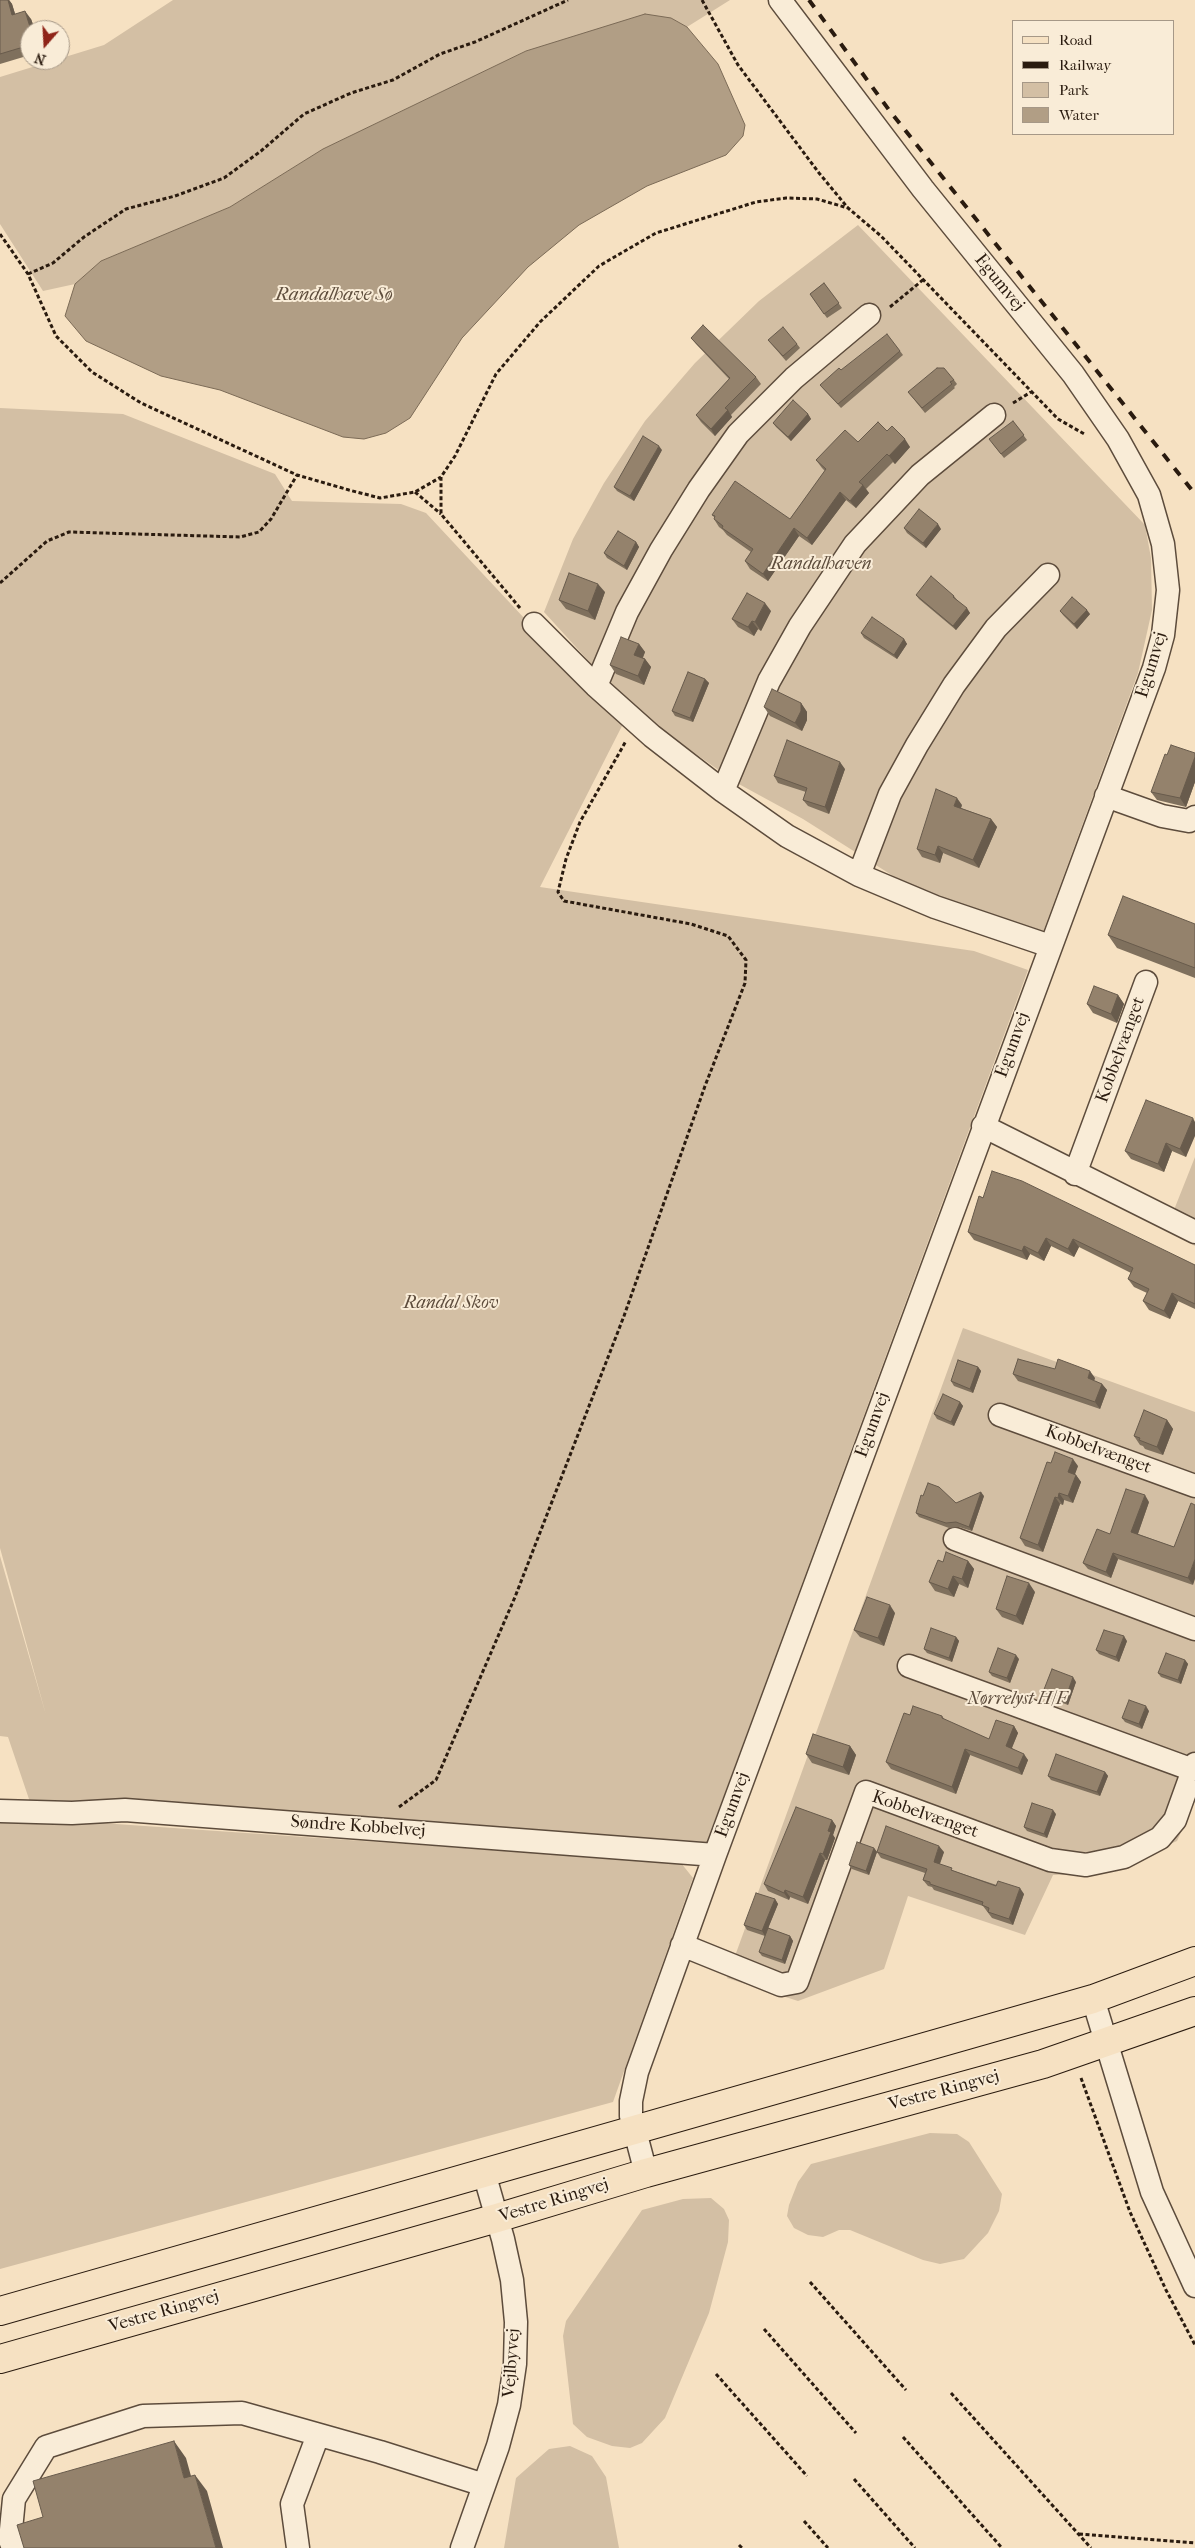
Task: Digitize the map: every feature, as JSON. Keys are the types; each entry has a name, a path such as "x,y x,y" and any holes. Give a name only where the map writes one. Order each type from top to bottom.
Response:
{"main road":[{"path":"0,2311 634,2132 1093,1999 1195,1961"},
{"name":"Vestre Ringvej","path":"0,2359 497,2218 646,2173 1043,2064 1108,2043 1195,2011"}],"street":[{"name":"Egumvej","path":"646,2173 634,2132 631,2101 637,2072 983,1126 1154,668 1163,635 1168,590 1163,544 1149,495 1118,439 1072,374 923,189 780,0"},
{"path":"596,686 627,612 661,550 699,488 738,434 794,378 869,315"},
{"path":"723,791 769,681 800,626 855,544 920,475 994,415"},
{"path":"859,874 890,794 949,693 996,628 1048,575"},
{"path":"534,624 596,686 637,723 723,791 787,836 859,874 935,907 1050,946"},
{"path":"1106,796 1162,816 1189,821 1195,817"},
{"name":"Kobbelvænget","path":"1075,1174 1146,982"},
{"path":"983,1126 1075,1174 1195,1232"},
{"name":"Kobbelvænget","path":"1000,1414 1195,1486"},
{"path":"955,1539 1195,1629"},
{"name":"Kobbelvænget","path":"682,1945 781,1985 797,1982 866,1792 1050,1860 1086,1865 1124,1857 1160,1838 1174,1820 1194,1767 909,1666"},
{"name":"Søndre Kobbelvej","path":"0,1812 72,1813 125,1810 715,1855"},
{"path":"1093,1999 1152,2192 1195,2286"},
{"name":"Vejlbyvej","path":"462,2548 498,2446 509,2406 515,2364 516,2322 512,2280 484,2173"},
{"path":"13,2548 10,2540 14,2499 46,2447 143,2416 242,2414 318,2435 484,2486"},
{"path":"298,2548 292,2504 318,2435"}],"path":[{"path":"28,274 54,263 84,237 126,209 175,196 224,178 262,150 304,114 351,94 392,80 440,54 475,42 568,0"},
{"path":"702,0 738,65 848,208 881,236 924,279 1058,419 1083,434 1118,439"},
{"path":"0,234 28,274 56,336 92,372 141,403 297,475 380,498 415,492 440,478 455,456 496,374 540,322 599,266 656,233 756,202 786,198 817,199 848,208"},
{"path":"869,315 883,312 924,279"},
{"path":"0,583 47,541 69,532 240,537 259,532 271,519 297,475"},
{"path":"440,478 441,514"},
{"path":"415,492 441,514 534,624"},
{"path":"392,1812 436,1780 515,1597 624,1316 705,1086 745,983 746,960 728,936 691,924 564,902 558,892 566,859 580,822 615,758 637,723"},
{"path":"810,2282 906,2390"},
{"path":"764,2329 856,2433"},
{"path":"716,2374 807,2476"},
{"path":"952,2392 1091,2548"},
{"path":"903,2437 1002,2548"},
{"path":"854,2480 915,2548"},
{"path":"804,2521 828,2548"},
{"path":"1079,2534 1195,2543"}],"green space":[{"path":"173,0 730,0 687,27 671,18 526,51 323,149 230,207 101,261 75,284 43,291 0,224 0,77 23,70 70,70 70,55 104,45"},
{"name":"Randalhaven","path":"858,225 1145,525 1151,558 1152,610 1138,673 1043,932 928,898 803,819 737,783 666,733 605,679 544,612 573,539 604,483 645,421 695,363 759,301"},
{"name":"Randal Skov","path":"0,408 123,414 275,474 292,501 401,504 426,513 623,724 540,887 974,951 1028,970 706,1844 339,1814 149,1802 31,1805 8,1737 0,1736 0,1556 46,1715 0,1548"},
{"path":"1195,1157 1195,1246 1166,1230"},
{"name":"Nørrelyst H/F","path":"963,1328 1195,1412 1195,1801 1177,1841 1101,1874 1053,1875 1025,1935 908,1896 884,1969 798,2001 727,1978"},
{"path":"0,1816 681,1863 693,1878 613,2102 0,2269"},
{"path":"930,2133 957,2134 969,2142 1002,2194 999,2211 988,2233 964,2259 940,2264 923,2260 850,2230 839,2230 823,2237 808,2235 794,2228 787,2216 789,2205 798,2182 811,2164"},
{"path":"711,2198 724,2209 729,2220 728,2242 709,2313 665,2418 642,2443 630,2448 612,2446 587,2437 573,2424 563,2336 566,2321 642,2210 683,2199"},
{"path":"570,2446 592,2456 606,2477 619,2548 504,2548 516,2478 549,2449"}],"water":[{"name":"Randalhave Sø","path":"645,14 671,18 687,27 718,64 745,125 743,136 726,155 647,186 579,225 528,267 462,338 410,418 386,433 364,439 343,437 220,390 161,376 86,341 65,316 75,284 101,261 230,207 323,149 526,51"}],"building":[{"path":"0,0 8,0 12,15 25,11 28,20 20,20 20,48 0,54"},
{"path":"824,283 839,303 824,314 810,294"},
{"path":"703,325 756,377 725,408 728,410 711,429 696,415 730,378 691,338"},
{"path":"783,327 797,344 783,356 768,340"},
{"path":"887,334 900,351 838,404 820,385 839,368 841,370"},
{"path":"937,368 944,368 954,380 950,382 952,384 922,408 908,392"},
{"path":"793,400 808,414 788,437 773,423"},
{"path":"1013,421 1024,435 1001,454 989,439"},
{"path":"878,422 887,431 892,426 905,439 859,482 863,485 850,501 840,492 807,538 794,528 763,574 745,561 753,549 722,528 723,526 712,515 735,481 790,519 826,469 816,460 845,430 858,442"},
{"path":"643,436 659,446 630,496 614,487"},
{"path":"919,509 938,524 923,543 904,528"},
{"path":"618,531 636,542 624,566 604,553"},
{"path":"569,573 598,584 588,611 559,600"},
{"path":"931,576 967,608 953,626 916,595"},
{"path":"747,593 765,603 755,622 752,621 748,627 732,619"},
{"path":"1072,597 1087,610 1074,624 1060,611"},
{"path":"872,617 904,639 894,655 861,633"},
{"path":"621,637 639,644 634,655 645,659 638,676 610,665"},
{"path":"688,672 705,679 690,718 672,711"},
{"path":"772,689 801,703 801,711 795,723 764,707"},
{"path":"787,740 840,762 825,807 803,800 807,788 774,776"},
{"path":"1171,745 1195,753 1180,798 1151,792 1165,754 1167,755"},
{"path":"936,789 957,798 954,806 991,819 973,860 938,846 935,855 917,849"},
{"path":"1123,896 1195,924 1195,968 1108,935"},
{"path":"1094,986 1118,995 1111,1014 1087,1004"},
{"path":"1146,1100 1193,1118 1180,1149 1166,1143 1158,1164 1125,1151"},
{"path":"992,1171 1022,1181 1195,1265 1195,1304 1172,1293 1164,1311 1143,1301 1149,1289 1128,1279 1133,1268 1073,1239 1068,1249 1046,1238 1038,1253 1024,1246 1022,1251 968,1232 979,1196 983,1198"},
{"path":"1018,1359 1055,1369 1058,1359 1090,1371 1088,1378 1102,1384 1095,1402 1013,1374"},
{"path":"958,1360 978,1367 970,1389 951,1381"},
{"path":"943,1394 960,1402 951,1422 934,1414"},
{"path":"1144,1410 1167,1420 1157,1447 1134,1436"},
{"path":"1055,1452 1073,1459 1068,1472 1076,1475 1068,1496 1059,1493 1058,1498 1055,1497 1038,1545 1020,1538 1047,1462 1051,1463"},
{"path":"928,1483 939,1487 956,1503 981,1492 969,1527 956,1522 946,1523 916,1513 921,1495 923,1496"},
{"path":"1126,1489 1145,1495 1131,1532 1174,1547 1191,1503 1195,1505 1195,1559 1188,1578 1113,1553 1106,1572 1083,1563 1097,1529 1110,1534"},
{"path":"946,1552 968,1561 962,1579 953,1576 948,1589 929,1582 938,1560 943,1562"},
{"path":"1007,1576 1029,1583 1016,1616 996,1609"},
{"path":"867,1597 890,1605 878,1638 854,1630"},
{"path":"931,1628 956,1637 949,1658 924,1649"},
{"path":"1104,1630 1124,1636 1116,1657 1096,1650"},
{"path":"998,1648 1016,1655 1007,1678 989,1672"},
{"path":"1166,1653 1185,1660 1178,1680 1158,1673"},
{"path":"1052,1669 1073,1677 1065,1700 1043,1692"},
{"path":"1129,1700 1146,1706 1139,1724 1122,1718"},
{"path":"913,1706 942,1716 942,1718 989,1739 996,1720 1014,1726 1006,1746 1024,1754 1018,1768 965,1749 952,1787 886,1762 904,1713 910,1715"},
{"path":"813,1734 850,1746 843,1767 806,1754"},
{"path":"1056,1754 1105,1772 1097,1792 1048,1776"},
{"path":"1032,1803 1053,1810 1044,1834 1024,1827"},
{"path":"796,1807 832,1820 828,1831 831,1832 823,1854 820,1853 803,1897 785,1890 784,1893 764,1884"},
{"path":"886,1826 939,1846 934,1862 952,1868 951,1870 996,1886 998,1881 1020,1888 1009,1919 988,1912 989,1908 982,1905 983,1902 923,1880 927,1869 877,1852"},
{"path":"857,1842 874,1848 866,1871 849,1865"},
{"path":"756,1893 775,1899 762,1931 744,1925"},
{"path":"768,1928 790,1936 782,1960 759,1952"},
{"path":"174,2441 184,2478 195,2475 216,2548 24,2548 17,2525 43,2517 33,2481"}],"railway":[{"path":"809,0 889,110 1195,494"}]}
